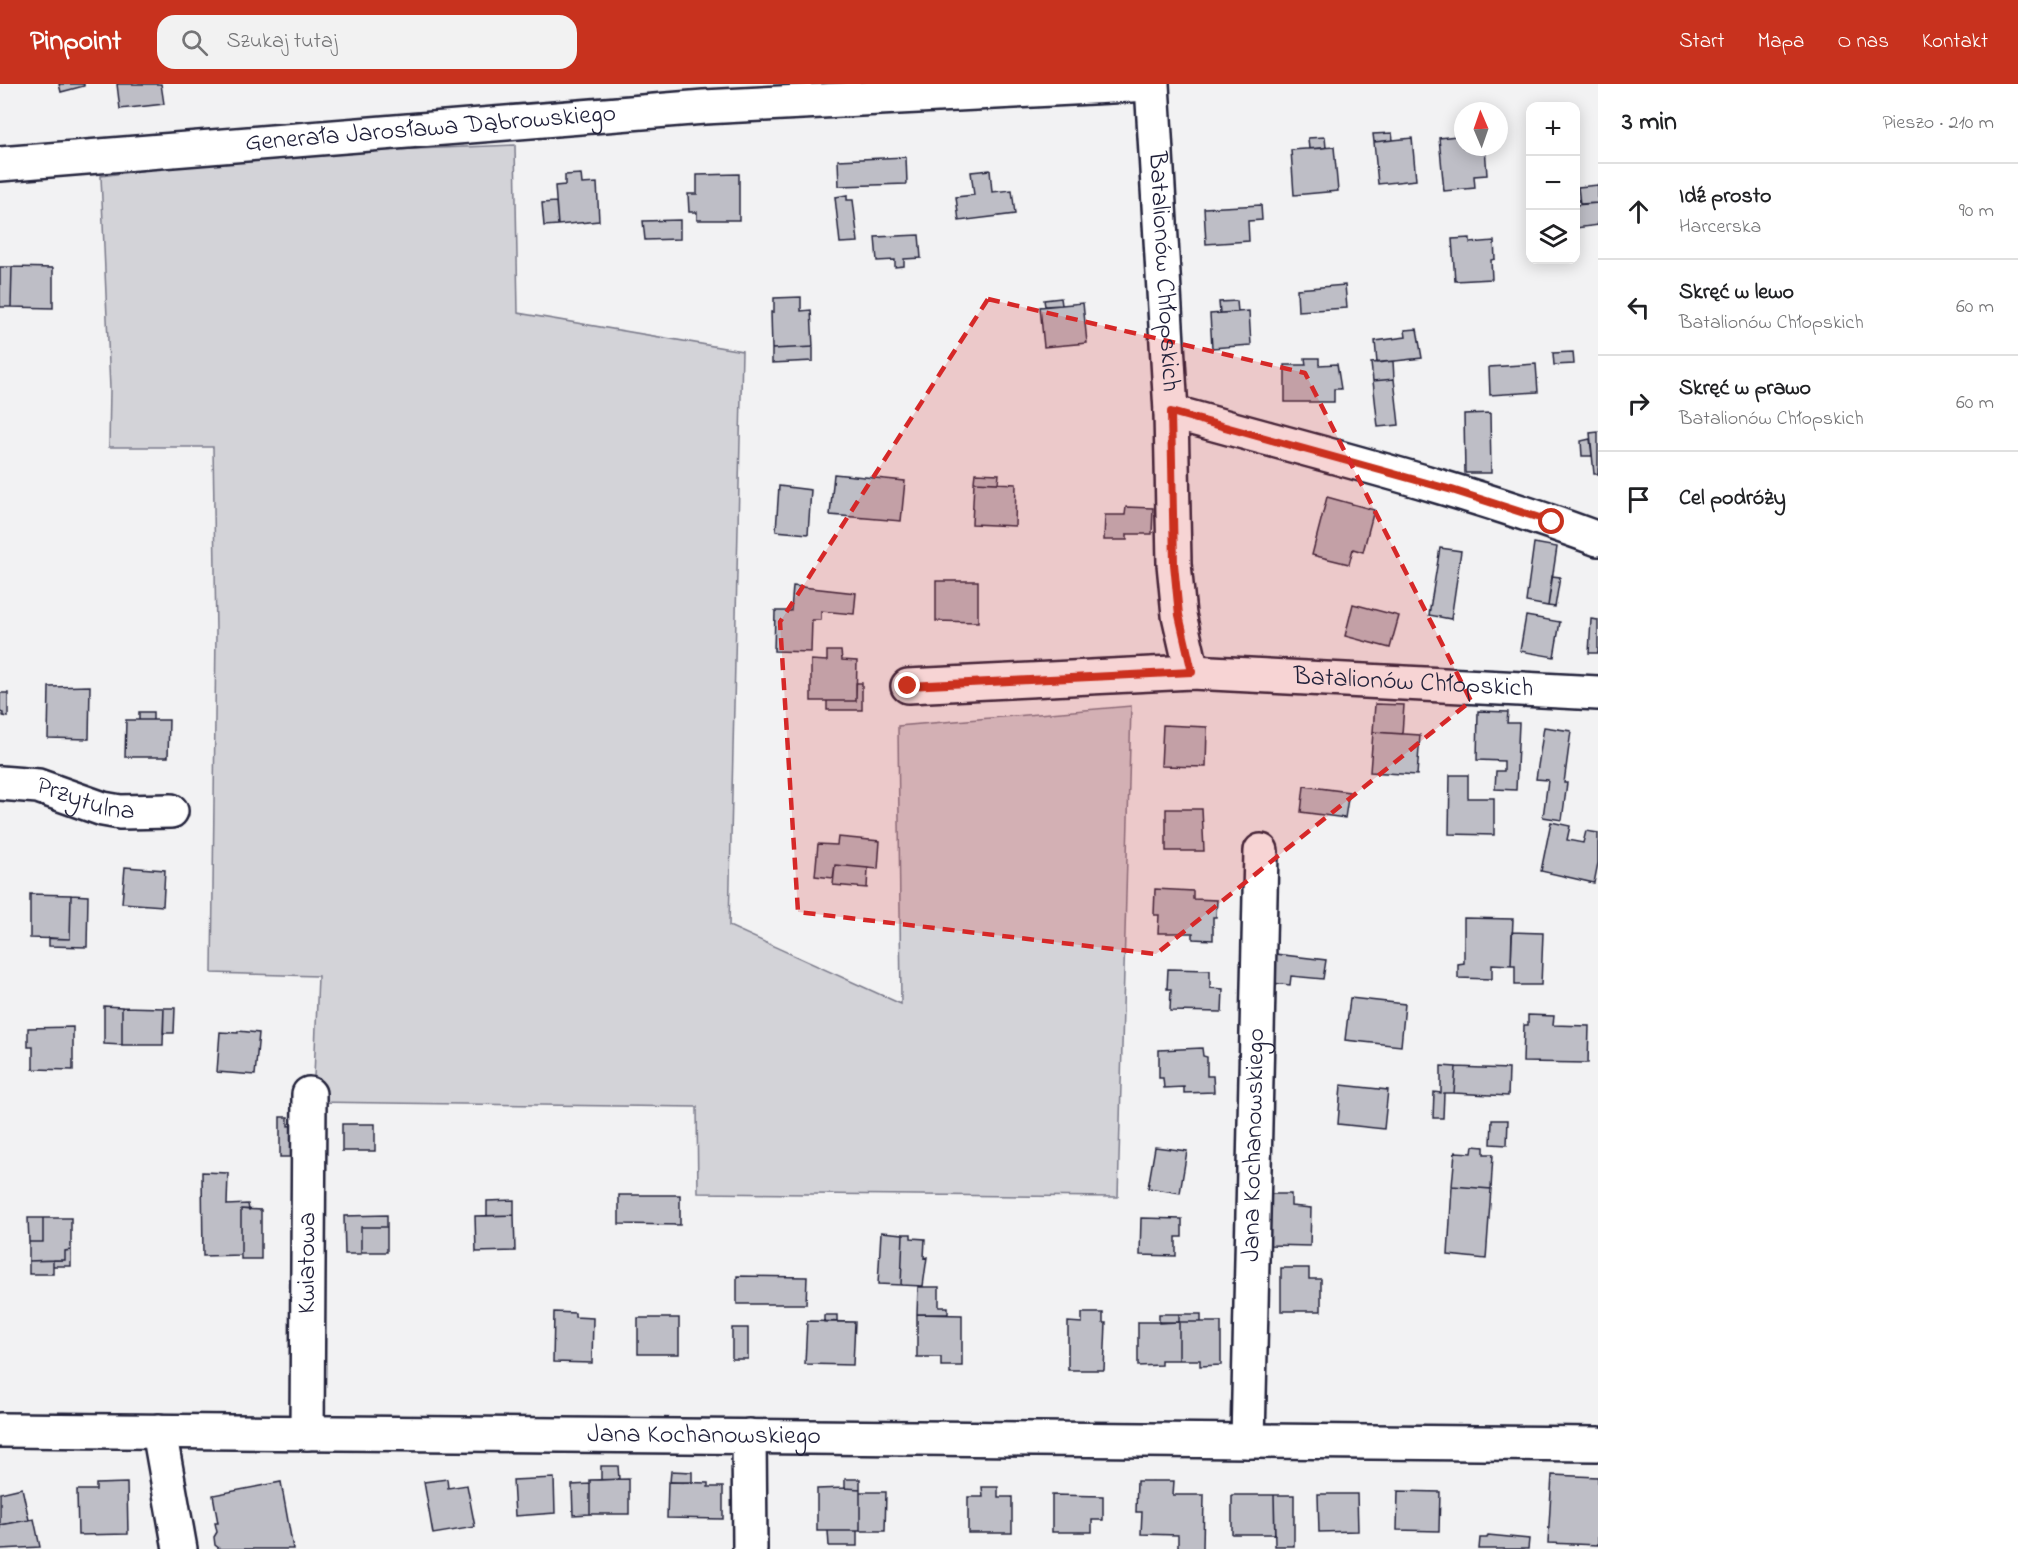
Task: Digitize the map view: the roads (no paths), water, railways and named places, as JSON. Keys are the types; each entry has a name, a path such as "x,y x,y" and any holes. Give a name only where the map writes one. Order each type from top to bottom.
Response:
{"street":[{"name":"Generała Jarosława Dąbrowskiego","path":"0,164 702,95 1151,84"},
{"name":"Batalionów Chłopskich","path":"1151,84 1171,412 1174,564 1179,615 1192,672"},
{"path":"1171,412 1452,490 1598,539"},
{"name":"Batalionów Chłopskich","path":"908,686 1192,672 1598,693"},
{"name":"Przytulna","path":"0,783 38,786 103,809 120,812 171,811"},
{"name":"Jana Kochanowskiego","path":"1248,1441 1261,851"},
{"name":"Kwiatowa","path":"307,1433 309,1094"},
{"name":"Jana Kochanowskiego","path":"0,1430 1598,1444"},
{"path":"159,1431 180,1549"},
{"path":"749,1436 750,1549"}]}
